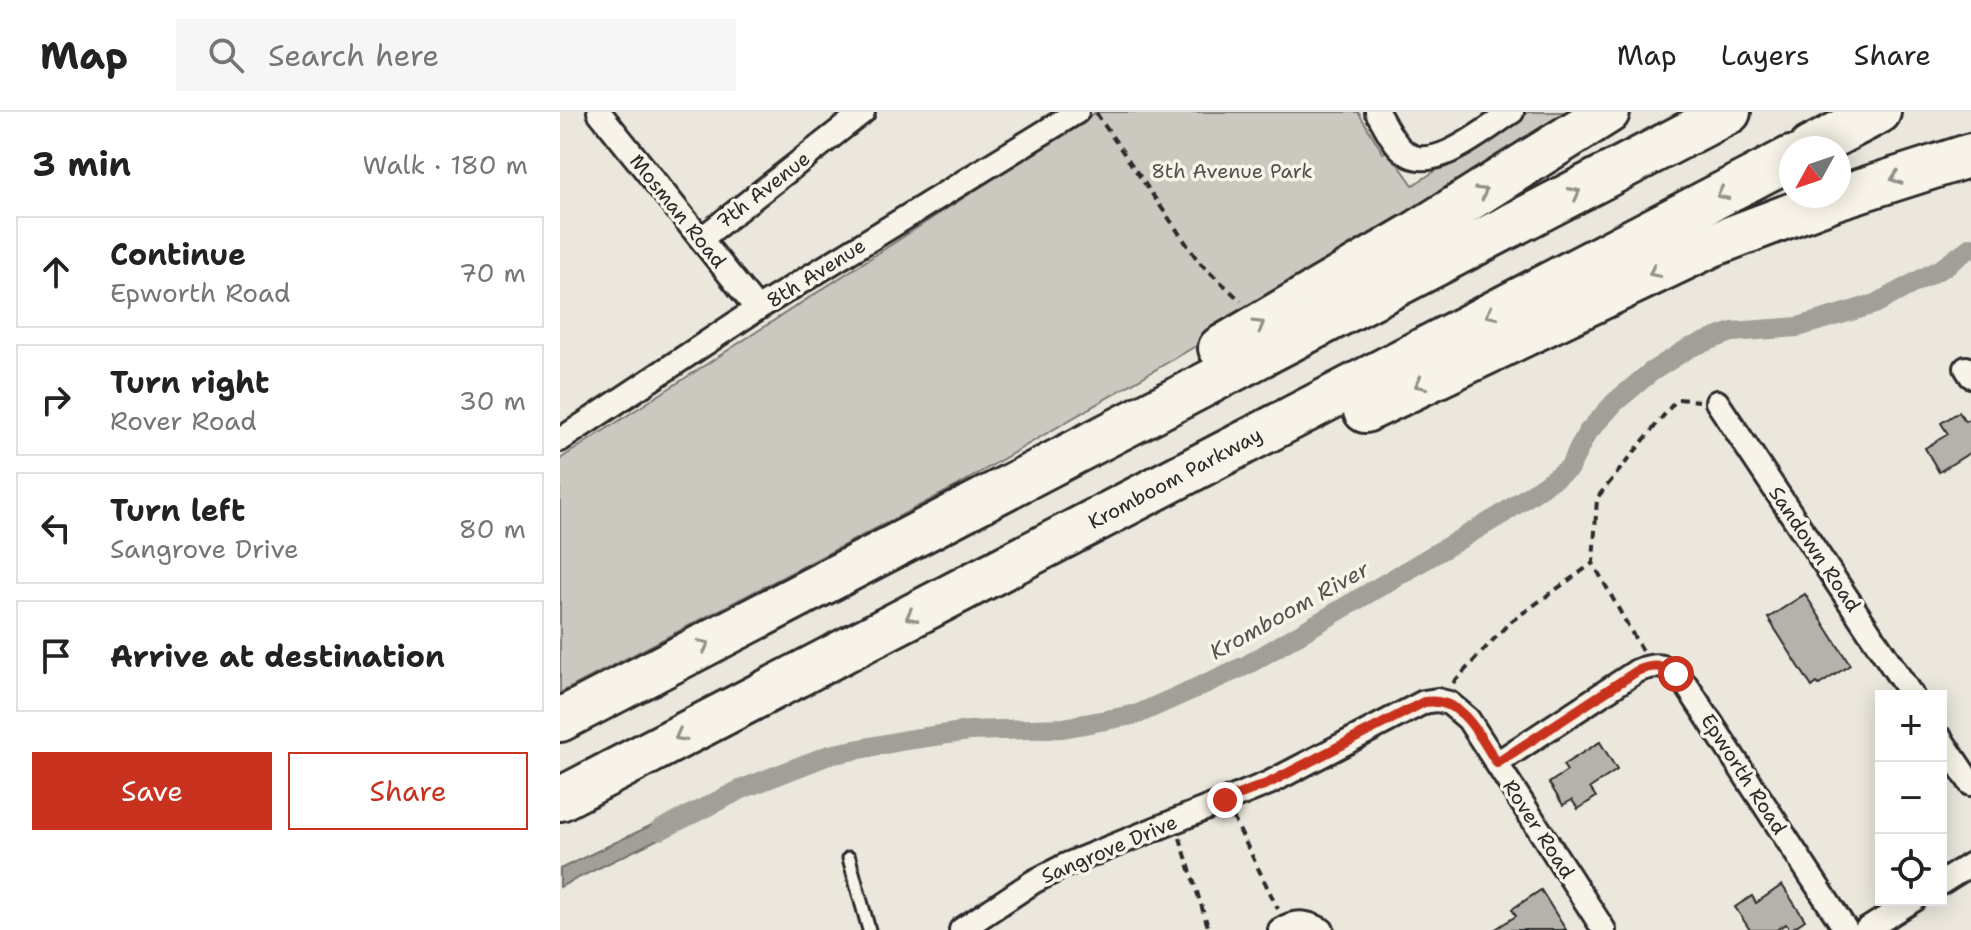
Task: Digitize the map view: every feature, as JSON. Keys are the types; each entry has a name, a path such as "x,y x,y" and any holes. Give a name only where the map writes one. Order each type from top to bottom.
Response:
{"highway":[{"path":"806,592 1414,234 1608,112"},
{"path":"560,720 1729,112"},
{"path":"1833,136 1879,112"},
{"path":"980,580 1003,581 1033,571 1712,245 1833,199 1971,155"},
{"name":"Kromboom Parkway","path":"560,799 1779,164"}],"street":[{"name":"Mosman Road","path":"599,112 757,309"},
{"name":"7th Avenue","path":"701,239 863,112"},
{"name":"8th Avenue","path":"560,440 757,309 1077,112"},
{"path":"1377,112 1396,142 1412,157 1428,160 1443,155 1512,112"},
{"name":"Sandown Road","path":"1717,402 1908,690"},
{"path":"1497,763 1637,671 1651,665"},
{"name":"Epworth Road","path":"1651,665 1664,667 1676,674 1687,686 1846,930"},
{"name":"Rover Road","path":"1437,700 1449,703 1468,719 1604,930"},
{"name":"Sangrove Drive","path":"961,930 1050,873 1269,783 1411,708 1437,700"},
{"path":"1947,748 1971,784"},
{"path":"1947,879 1971,864"},
{"path":"1866,930 1904,906"},
{"path":"1283,928 1298,923 1316,927"}],"lane":[{"path":"849,858 869,930"}],"path":[{"path":"1096,112 1199,262 1264,322"},
{"path":"1651,665 1593,563 1597,498 1677,399 1717,402"},
{"path":"1437,700 1509,623 1593,563"},
{"path":"1225,800 1283,928"},
{"path":"1174,821 1209,930"}],"green space":[{"name":"8th Avenue Park","path":"1096,112 1358,112 1383,153 1388,150 1413,185 1529,112 1585,112 1457,193 955,487 560,693 560,459"}],"shaded area":[{"path":"681,811 687,825 560,887 560,869"}],"building":[{"path":"1959,412 1965,421 1971,418 1971,452 1939,472 1925,448 1948,434 1941,423"},
{"path":"1805,594 1850,665 1812,687 1768,618"},
{"path":"1600,742 1617,770 1590,788 1596,797 1578,809 1572,800 1563,805 1549,783 1567,771 1563,765"},
{"path":"1782,885 1805,920 1790,930 1786,924 1776,930 1750,930 1735,907 1752,896 1756,903"},
{"path":"1541,890 1566,930 1494,930 1516,916 1512,909"}],"waterway":[{"name":"Kromboom River","path":"660,830 742,789 829,755 969,731 1063,728 1138,714 1247,665 1501,515 1569,468 1587,433 1615,402 1651,372 1689,348 1732,332 1798,327 1875,304 1944,267 1971,247"}],"route":[{"path":"1225,800 1269,783 1424,702 1437,700 1459,710 1497,763 1637,671 1651,665 1664,667 1676,674"}]}
